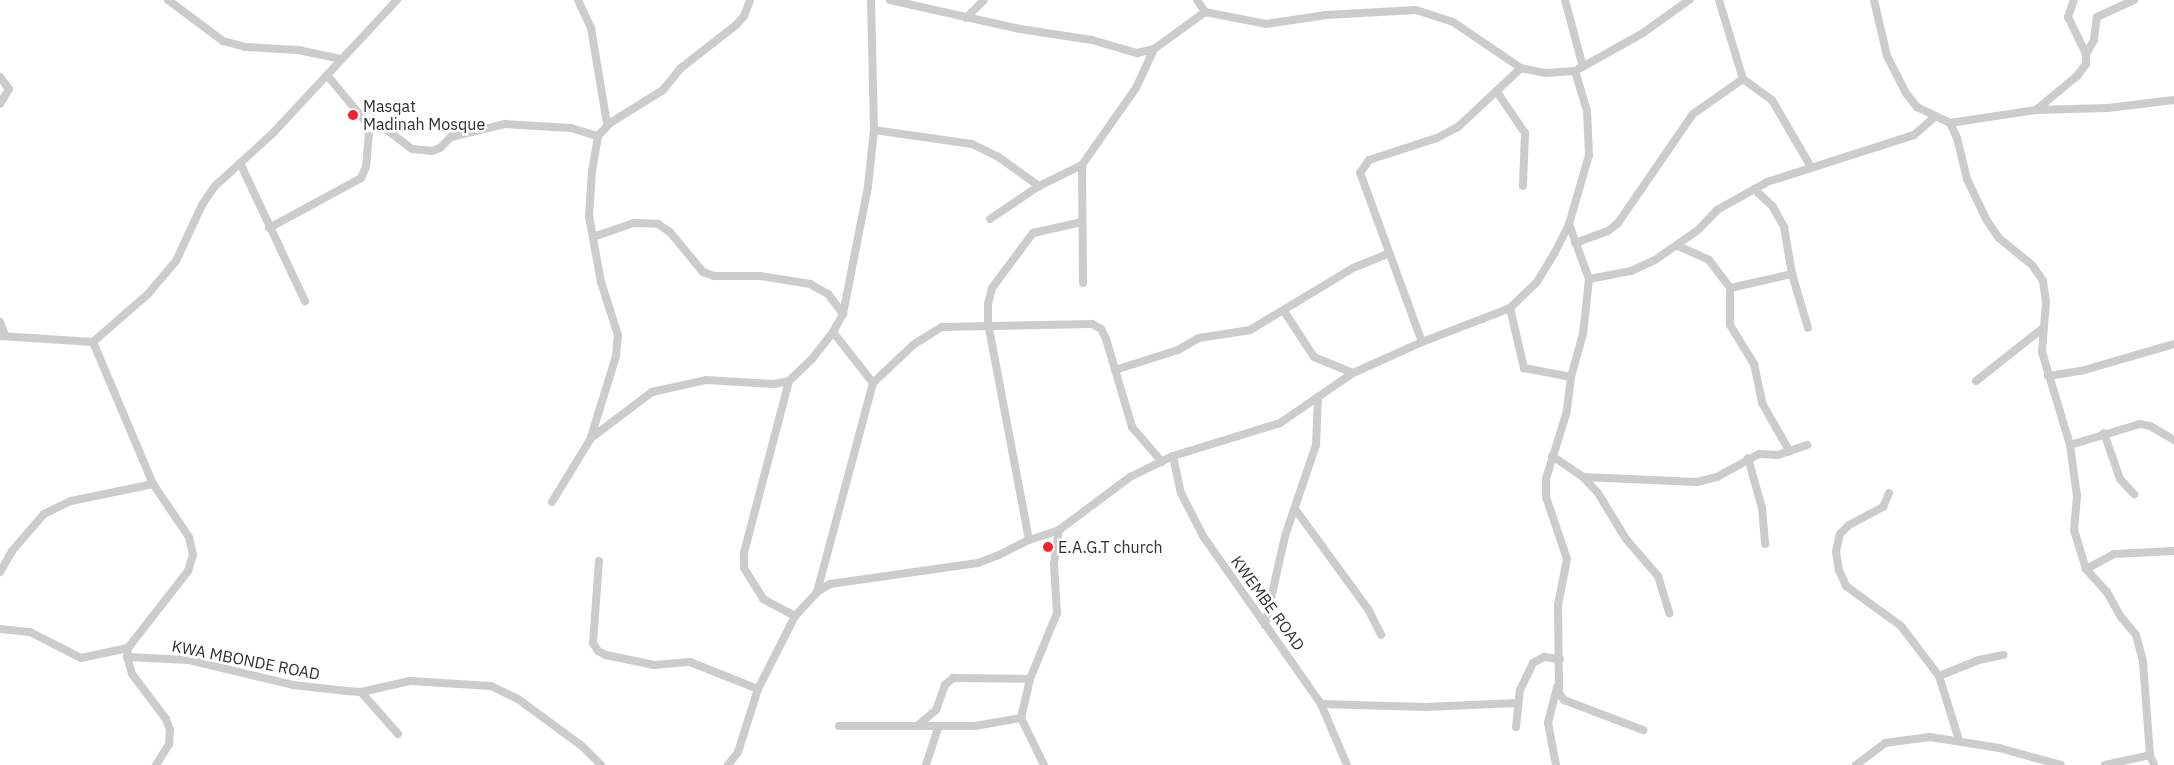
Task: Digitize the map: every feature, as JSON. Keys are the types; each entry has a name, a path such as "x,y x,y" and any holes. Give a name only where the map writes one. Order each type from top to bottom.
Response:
{"street":[{"path":"168,0 223,41 245,47 298,50 342,58"},
{"path":"0,322 2,336 93,342 148,294 176,261 202,205 215,186 327,75 397,0"},
{"path":"578,0 592,28 607,124"},
{"path":"552,502 591,438 616,356 618,335 601,282 589,216 592,171 598,136 607,124 663,90 681,68 736,25 744,16 750,0"},
{"path":"795,616 763,599 744,568 744,552 789,381 812,359 833,332 843,314 868,186 874,130 871,0"},
{"path":"890,0 966,18 1092,40 1137,54 1154,49 1205,12"},
{"path":"966,18 984,0"},
{"path":"1197,0 1205,12 1266,24 1326,15 1424,12 1466,30 1521,68 1545,73 1575,71 1583,67 1643,32 1689,0"},
{"path":"1565,0 1583,67"},
{"path":"1719,0 1743,78 1772,100 1811,167"},
{"path":"1874,0 1887,56 1906,93 1917,107 1950,123 2036,110 2108,108 2174,100"},
{"path":"2036,110 2077,76 2086,64 2086,54 2068,17 2074,0"},
{"path":"2086,54 2094,40 2097,18 2134,0"},
{"path":"990,219 1039,186 1082,165 1136,88 1154,49"},
{"path":"1422,342 1388,254 1360,173 1363,166 1369,160 1437,138 1458,127 1521,68"},
{"path":"728,765 741,745 758,689 795,616 817,592 839,583 978,563 1029,540 1059,530 1130,477 1173,456 1268,429 1353,373 1422,342 1510,308 1537,282 1569,224 1589,155 1587,111 1575,71"},
{"path":"327,75 356,112 370,123 378,123 412,148 432,151 440,148 451,137 505,124 571,128 598,136"},
{"path":"0,76 9,89 0,104"},
{"path":"1575,244 1608,230 1618,223 1693,114 1743,78"},
{"path":"1497,92 1525,133 1523,186"},
{"path":"1589,279 1631,271 1678,246 1717,210 1754,190 1811,167 1914,135 1936,116"},
{"path":"269,228 361,178 366,167 370,123"},
{"path":"1950,123 1957,138 1967,179 1986,220 1999,238 2032,265 2043,281 2046,302 2042,352 2070,445 2077,496 2074,530 2086,569 2107,592 2121,617 2136,635 2143,662 2150,755 2154,765"},
{"path":"874,130 972,144 997,156 1039,186"},
{"path":"240,163 269,228 305,300"},
{"path":"1082,165 1083,283"},
{"path":"1754,190 1773,207 1784,227 1792,274 1808,328"},
{"path":"1029,540 988,324 992,288 1029,238 1038,231 1082,222"},
{"path":"593,237 634,223 658,224 670,232 703,272 714,276 760,276 810,284 828,294 843,314"},
{"path":"1556,765 1548,723 1558,683 1560,659 1558,605 1567,559 1546,497 1546,479 1567,412 1571,377 1583,334 1589,279 1569,224"},
{"path":"1678,246 1709,260 1730,288 1730,325 1754,364 1762,403 1790,452"},
{"path":"1115,370 1178,350 1199,338 1250,330 1353,268 1388,254"},
{"path":"1730,288 1792,274"},
{"path":"1510,308 1524,368 1571,377"},
{"path":"1284,311 1314,357 1353,373"},
{"path":"817,592 873,383 929,334 942,328 988,324 1092,324 1103,334 1132,427 1162,462"},
{"path":"1976,381 2043,328"},
{"path":"833,332 873,383"},
{"path":"93,342 153,484 189,537 193,554 188,572 128,648 127,657 132,674 166,719 170,730 169,744 156,765"},
{"path":"2048,376 2082,371 2174,344"},
{"path":"591,438 629,406 652,392 676,385 706,380 774,384 789,381"},
{"path":"1265,625 1285,536 1316,445 1318,397"},
{"path":"2070,445 2140,424 2150,426 2174,440"},
{"path":"2104,434 2120,479 2134,494"},
{"path":"1583,477 1697,482 1726,473 1748,458 1790,452 1807,445"},
{"name":"KWEMBE ROAD","path":"1173,456 1181,493 1203,536 1322,704 1347,765"},
{"path":"1552,456 1583,477 1598,493 1634,550 1658,576 1669,613"},
{"path":"1748,458 1762,508 1765,544"},
{"path":"0,572 12,551 44,514 71,501 153,484"},
{"path":"1889,493 1882,507 1848,526 1840,534 1836,552 1839,570 1846,586 1901,626 1939,676 1959,740"},
{"path":"1295,508 1348,580 1381,635"},
{"path":"1044,765 1021,718 1030,679 1057,613 1054,564 1059,530"},
{"path":"2086,569 2114,554 2174,551"},
{"path":"599,561 594,643 598,651 606,655 654,665 690,662 758,689"},
{"path":"0,630 30,632 81,658 128,648"},
{"path":"1939,676 1979,660 2003,655"},
{"name":"KWA MBONDE ROAD","path":"127,657 189,660 294,685 361,692 410,681 491,686 518,699 582,746 601,765"},
{"path":"1516,727 1517,703 1533,663 1544,657 1560,659"},
{"path":"917,726 936,710 946,685 953,678 1030,679"},
{"path":"1558,683 1564,700 1643,730"},
{"path":"361,692 398,734"},
{"path":"1322,704 1426,707 1517,703"},
{"path":"839,726 975,726 1021,718"},
{"path":"926,765 938,727"},
{"path":"1856,765 1885,743 1930,737 1959,740 2061,765"},
{"path":"2105,765 2150,755"}],"place":[{"name":"Masqat Madinah Mosque","path":"353,115"},
{"name":"E.A.G.T church","path":"1048,547"}]}
